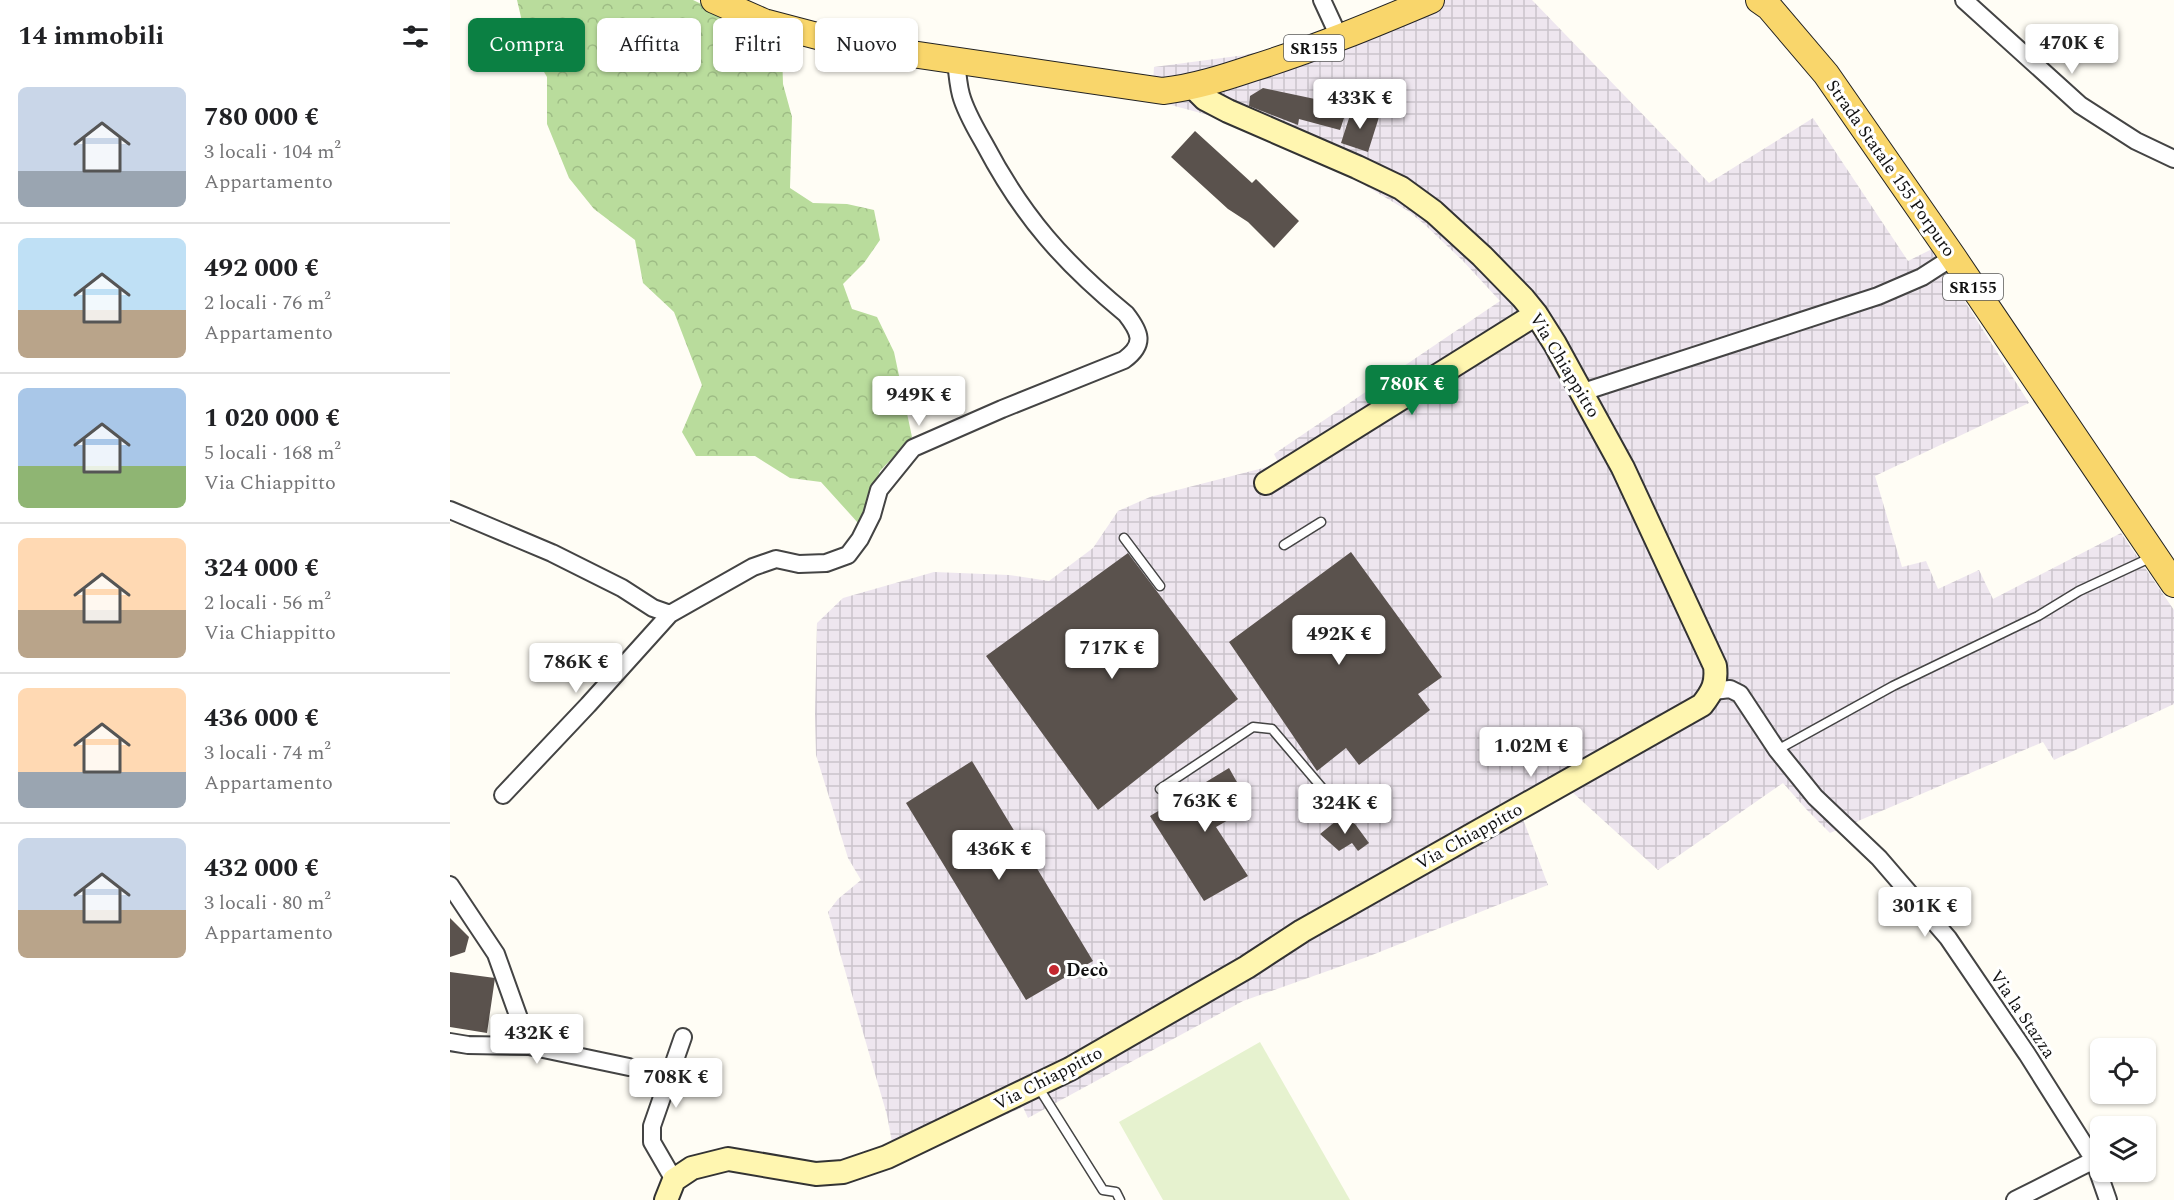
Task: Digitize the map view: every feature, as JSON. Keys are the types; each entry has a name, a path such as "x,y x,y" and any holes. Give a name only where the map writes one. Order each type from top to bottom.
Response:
{"main road":[{"name":"SR155","path":"714,0 764,22 821,37 898,52 1164,91 1193,87 1340,39 1431,0"},
{"name":"Strada Statale 155 Porpuro","path":"1759,0 1783,22 1826,74 2174,584"}],"street":[{"path":"1322,0 1340,39"},
{"path":"1964,0 2080,105 2136,141 2174,159"},
{"path":"503,795 670,614 753,567 776,559 799,564 825,563 848,555 872,515 879,490 913,448 1124,360 1139,344 1135,326 1126,314 1057,251 1033,223 1002,175 972,122 961,95 956,59"},
{"name":"Via Chiappitto","path":"670,1190 692,1168 728,1159 816,1174 843,1172 887,1156 1070,1069 1247,967 1302,931 1702,705 1714,691 1717,678 1715,666 1623,468 1536,314 1474,249 1434,212 1401,188 1357,166 1228,111 1205,99 1193,87"},
{"path":"1582,392 1878,296 1922,277 1953,257"},
{"path":"1266,483 1536,314"},
{"path":"450,510 552,553 622,588 653,608 670,614"},
{"name":"Via la Stazza","path":"1714,691 1730,688 1740,694 1777,750 1815,797 1879,858 1948,938 2027,1054 2090,1154"},
{"path":"450,885 496,954 529,1046"},
{"path":"670,1190 652,1142 652,1126 683,1037"},
{"path":"450,1042 468,1045 529,1046 629,1067"},
{"path":"2015,1200 2090,1162"},
{"name":"Via la Stazza","path":"2102,1182 2108,1200"}],"lane":[{"path":"1284,544 1321,522"},
{"path":"1124,538 1160,586"},
{"path":"1777,750 1893,686 2038,616 2079,591 2155,556"},
{"path":"1160,789 1253,727 1272,729 1323,789 1354,797"},
{"path":"1037,1084 1104,1190 1116,1192 1120,1200"}],"shaded area":[{"path":"1402,0 1532,0 1709,183 1813,118 1908,261 1932,249 2029,403 1875,476 1902,567 1926,561 1938,589 1979,570 1993,599 2121,533 2174,610 2174,704 2054,760 2043,742 1830,833 1783,783 1658,870 1571,791 1523,819 1548,885 1367,957 1243,1001 1028,1118 1023,1107 896,1164 887,1115 828,912 838,899 861,880 848,858 816,755 817,623 843,598 934,572 1009,575 1049,581 1093,548 1118,511 1150,497 1279,464 1274,454 1500,301 1424,224 1408,211 1356,180 1212,116 1152,100 1154,67 1245,55 1288,45"}],"green space":[{"path":"517,0 693,0 731,18 713,18 713,72 783,72 783,84 792,117 790,188 813,203 847,204 874,210 880,240 864,263 843,284 852,309 877,317 894,352 912,437 880,471 859,524 821,482 790,478 755,456 696,456 682,432 702,385 674,312 643,283 635,240 594,209 569,178 547,124 547,77 544,72 585,72 585,18 521,18"},
{"path":"1260,1042 1350,1200 1163,1200 1119,1122"}],"building":[{"path":"1263,88 1348,106 1340,130 1299,119 1298,125 1249,106 1250,96"},
{"path":"1352,109 1379,117 1368,152 1341,143"},
{"path":"1195,131 1252,183 1256,179 1299,221 1274,248 1248,222 1228,209 1171,157"},
{"path":"1351,552 1442,677 1418,694 1430,710 1359,765 1346,748 1317,771 1229,642"},
{"path":"1128,553 1238,699 1098,810 986,656"},
{"path":"972,761 1093,961 1026,1000 906,803"},
{"path":"1229,768 1251,807 1216,827 1248,876 1204,901 1150,816"},
{"path":"1341,817 1355,824 1369,843 1358,851 1352,843 1339,851 1320,834"},
{"path":"450,918 469,937 465,952 450,957"},
{"path":"450,972 495,978 487,1033 450,1027"}],"place":[{"name":"Decò","path":"1054,970"}]}
